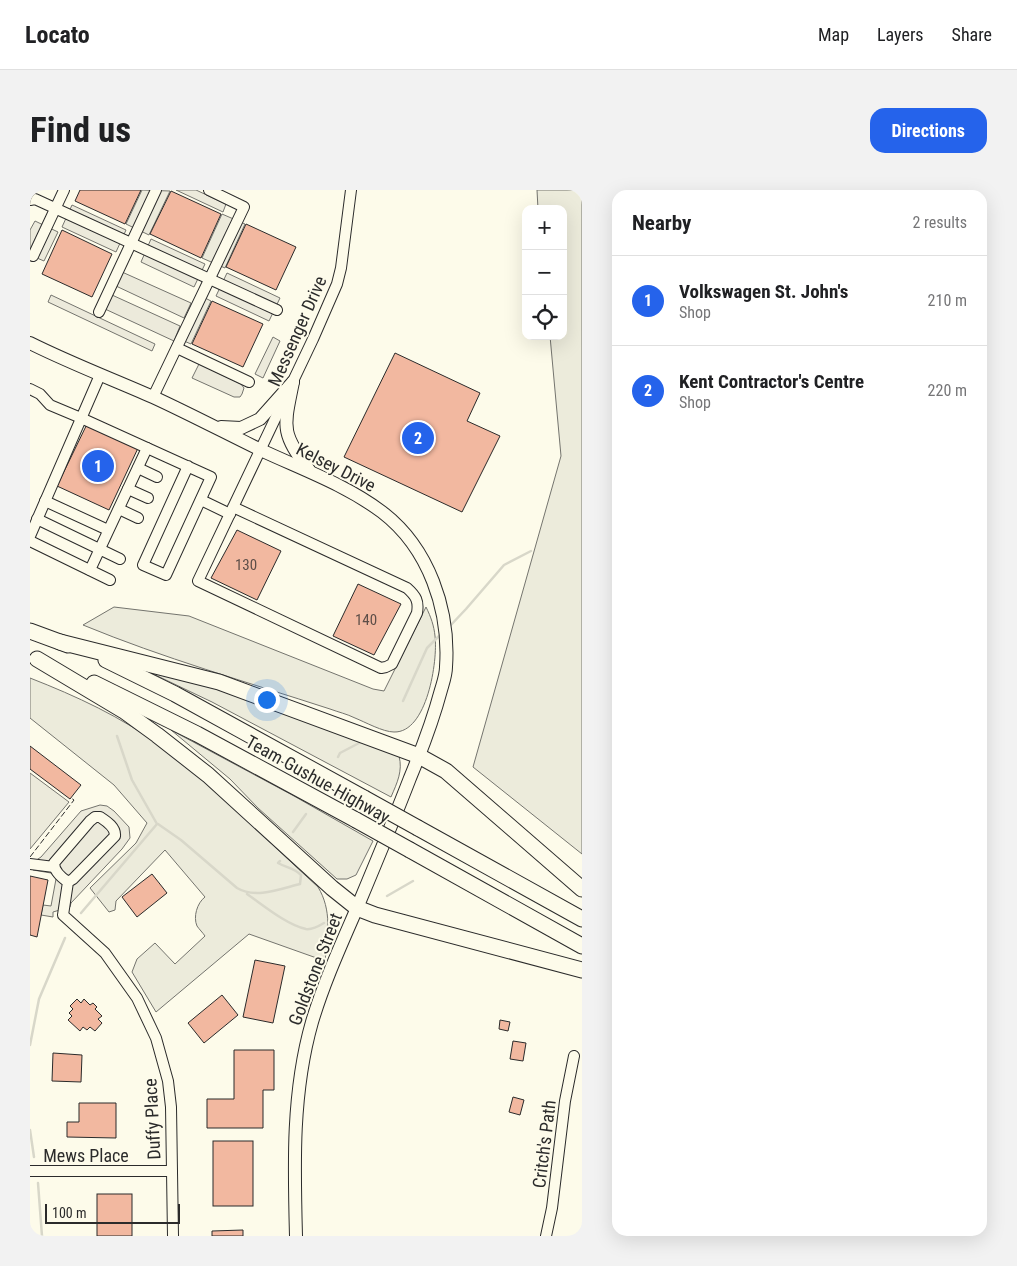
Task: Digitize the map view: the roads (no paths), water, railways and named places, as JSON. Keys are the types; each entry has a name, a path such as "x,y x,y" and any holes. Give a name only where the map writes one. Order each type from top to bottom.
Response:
{"highway":[{"name":"Team Gushue Highway","path":"30,631 99,657 167,690 582,919"},
{"path":"60,642 219,682 419,756 446,770 582,889"},
{"path":"33,658 124,711 157,734 208,775 357,908 376,915 582,970"},
{"name":"Team Gushue Highway","path":"33,658 88,680 138,704 356,820 582,946"}],"main road":[{"name":"Kelsey Drive","path":"30,343 153,397 261,450 344,487 383,513 402,530 416,548 430,574 440,599 445,632 446,669 435,715 419,756"},
{"path":"213,427 241,428 252,424 268,411 293,382"},
{"path":"293,382 286,430 291,446 310,472"},
{"name":"Goldstone Street","path":"296,1236 295,1136 301,1068 318,1001 419,756"}],"street":[{"path":"33,256 64,190"},
{"path":"99,312 156,190"},
{"path":"153,397 244,206 209,190"},
{"name":"Messenger Drive","path":"232,511 338,284 352,190"},
{"path":"30,200 34,199 277,310"},
{"path":"177,348 249,382"},
{"path":"30,536 100,375"},
{"path":"31,393 40,394 50,405 81,418 188,466 211,477 166,576 143,565 188,466"},
{"path":"90,570 147,448"},
{"path":"138,468 157,477"},
{"path":"128,489 148,498"},
{"path":"201,500 232,511 408,588 416,597 417,613 392,664 380,668 198,581 232,511"},
{"path":"45,501 108,530"},
{"path":"119,509 138,518"},
{"path":"37,519 120,559"},
{"path":"30,541 110,580"},
{"path":"30,864 54,868 68,882 73,880 112,840 115,832 114,828 100,817 95,817 54,863 54,868"},
{"name":"Duffy Place","path":"68,882 63,915 105,952 137,998 156,1038 168,1081 171,1107 173,1236"},
{"name":"Critch's Path","path":"546,1236 552,1208 565,1101 574,1056"},
{"name":"Mews Place","path":"30,1171 171,1172"}],"waterway":[{"path":"449,627 504,565 531,551"},
{"path":"403,701 427,648 441,634"},
{"path":"81,913 157,824 132,780 117,736"},
{"path":"338,757 340,753 361,742"},
{"path":"293,832 306,814"},
{"path":"158,824 181,840 237,888 244,891 260,893 300,884 301,875 293,869 278,863 280,861"},
{"path":"387,896 413,881"},
{"path":"247,894 275,914 299,927 311,929 324,923"},
{"path":"30,1045 39,999 65,938"},
{"path":"30,1130 34,1157"},
{"path":"38,1183 42,1236"}],"place":[{"name":"Kent Contractor's Centre","path":"418,438"},
{"name":"Volkswagen St. John's","path":"98,466"}]}
